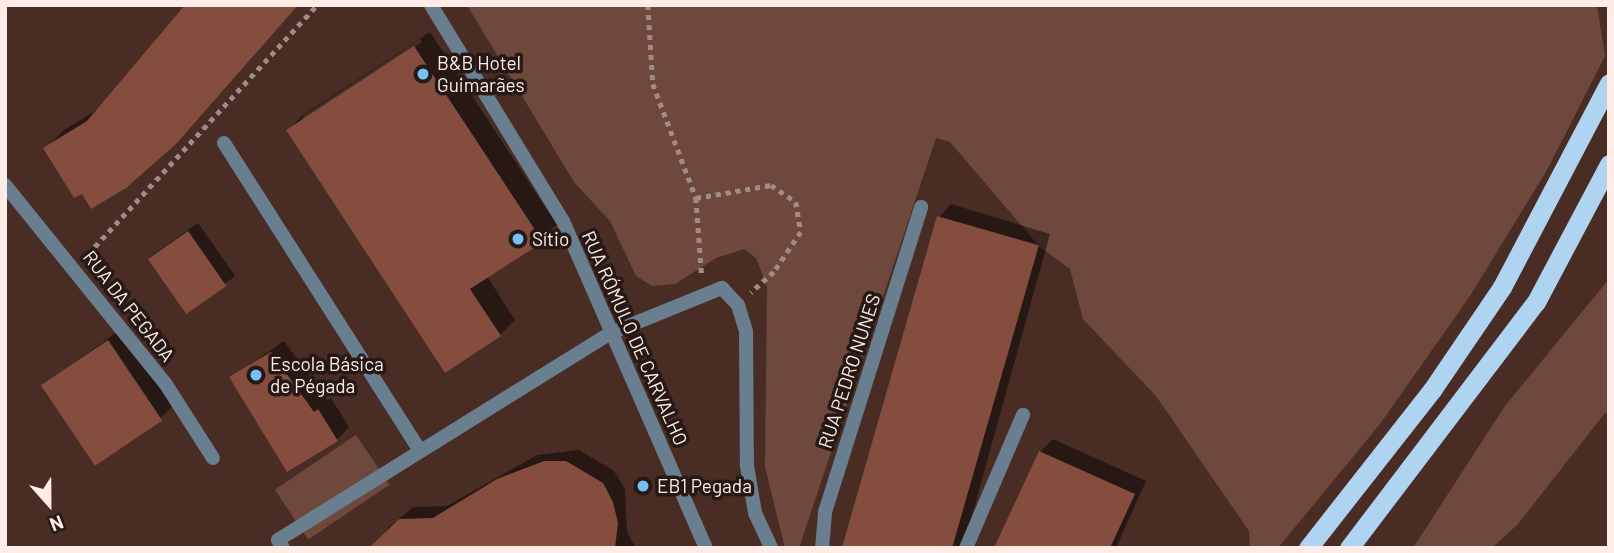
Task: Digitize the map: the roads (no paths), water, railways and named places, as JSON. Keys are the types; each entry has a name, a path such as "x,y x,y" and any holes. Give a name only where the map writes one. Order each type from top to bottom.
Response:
{"highway":[{"path":"1308,548 1432,390 1502,287 1609,83"},
{"path":"1349,548 1536,302 1609,164"}],"street":[{"name":"RUA RÓMULO DE CARVALHO","path":"431,5 563,220 706,548"},
{"path":"224,143 419,449"},
{"name":"RUA DA PEGADA","path":"5,186 75,268 165,383 213,458"},
{"name":"RUA PEDRO NUNES","path":"822,548 825,512 921,207"},
{"path":"281,544 419,449 611,333 722,288 738,305 746,332 747,466 755,513 771,548"},
{"path":"966,548 1023,415"}],"place":[{"name":"B&B Hotel Guimarães","path":"423,74"},
{"name":"Sítio","path":"518,239"},
{"name":"Escola Básica de Pégada","path":"256,375"},
{"name":"EB1 Pegada","path":"643,486"}]}
